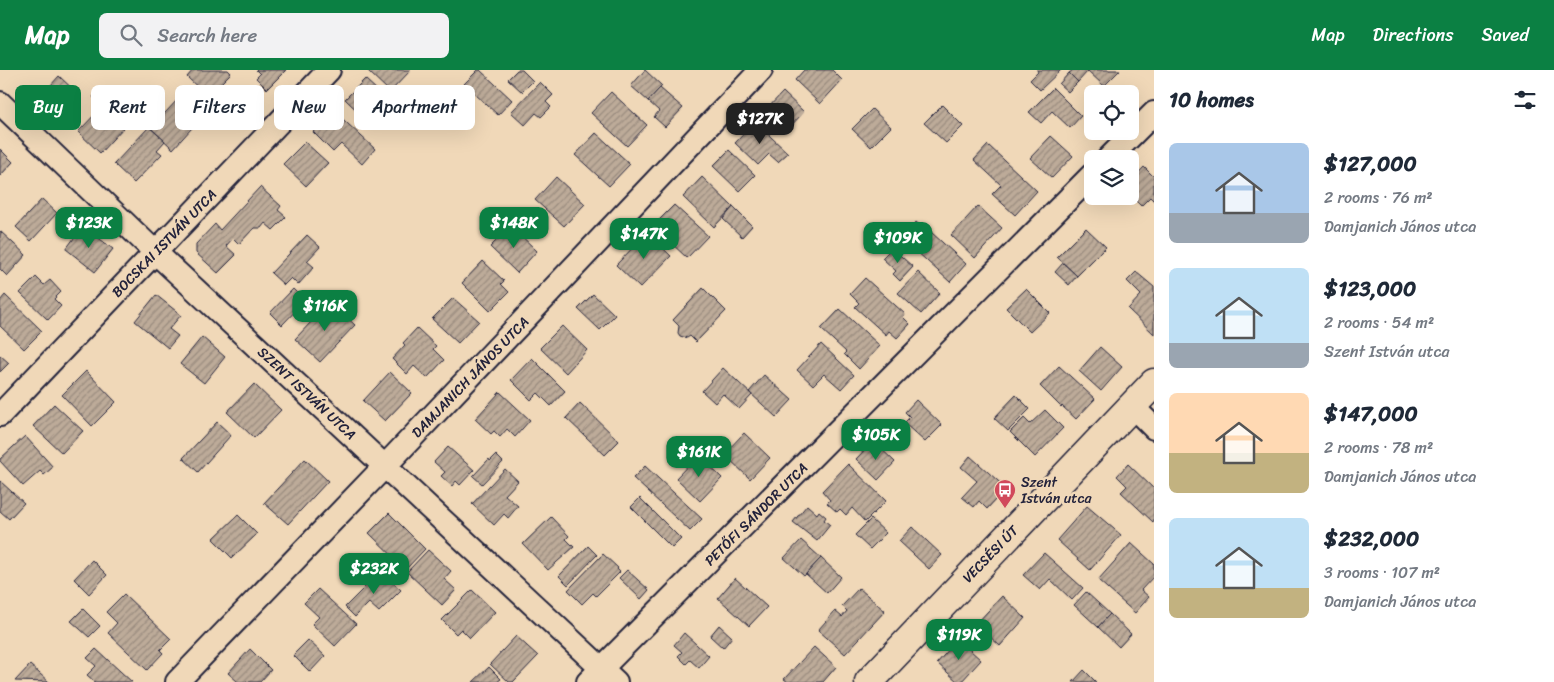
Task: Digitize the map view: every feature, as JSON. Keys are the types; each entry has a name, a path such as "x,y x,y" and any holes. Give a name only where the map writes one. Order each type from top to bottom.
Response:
{"main road":[{"name":"VECSÉSI ÚT","path":"869,682 1154,383"}],"street":[{"name":"BOCSKAI ISTVÁN UTCA","path":"0,415 329,70"},
{"name":"DAMJANICH JÁNOS UTCA","path":"177,682 761,70"},
{"name":"SZENT ISTVÁN UTCA","path":"0,103 155,252 385,466 602,677"},
{"path":"1117,150 1154,113"},
{"name":"PETŐFI SÁNDOR UTCA","path":"602,677 1084,183"},
{"path":"1132,406 1154,428"}],"building":[{"path":"193,70 228,70 231,73 221,85 195,85 187,77"},
{"path":"256,70 286,70 267,89 256,78 260,74"},
{"path":"411,70 397,85 383,85 368,71"},
{"path":"480,70 512,100 498,115 475,94 475,85 464,84"},
{"path":"517,70 522,70 533,81 522,92 508,79"},
{"path":"645,70 662,86 648,101 631,86"},
{"path":"804,70 832,70 842,80 820,104 795,80"},
{"path":"1037,70 1061,70 1040,90 1030,80 1038,72"},
{"path":"1073,70 1088,71 1078,82 1069,73"},
{"path":"1087,70 1120,70 1105,85"},
{"path":"1069,73 1078,82 1068,92 1059,84"},
{"path":"59,76 68,85 51,85"},
{"path":"365,79 371,85 359,85"},
{"path":"540,82 553,95 546,102 551,107 541,117 536,113 525,125 511,112"},
{"path":"660,88 683,108 665,127 654,117 659,111 648,101"},
{"path":"1053,88 1081,116 1070,128 1052,111 1041,123 1029,112"},
{"path":"354,90 354,108 345,99"},
{"path":"611,92 647,125 627,146 591,113"},
{"path":"783,92 804,112 785,132 781,129 778,131 768,122 771,119 764,112"},
{"path":"175,102 175,130 190,130 173,149 153,130 165,130 165,113"},
{"path":"942,105 963,126 946,143 924,123"},
{"path":"872,109 891,127 871,147 852,129"},
{"path":"91,118 91,130 121,130 100,153 78,132"},
{"path":"344,120 375,149 362,164 341,144 333,152 313,132 315,130 344,130"},
{"path":"755,122 788,153 778,162 769,154 758,165 735,143"},
{"path":"146,130 152,130 165,141 157,150 162,154 134,183 114,164"},
{"path":"596,133 630,164 609,186 575,155"},
{"path":"1051,136 1073,156 1052,178 1030,158"},
{"path":"305,142 328,163 306,186 283,164"},
{"path":"988,145 1037,191 1015,215 992,194 1001,185 974,160"},
{"path":"0,149 13,162 0,176"},
{"path":"729,150 755,175 739,191 713,166"},
{"path":"1144,167 1154,177 1154,201 1150,197 1141,206 1139,204 1139,172"},
{"path":"556,177 585,204 564,226 535,200"},
{"path":"702,177 733,207 714,227 683,197"},
{"path":"260,187 281,206 278,210 286,217 273,230 265,223 261,228 254,228 239,244 233,238 226,246 236,255 218,273 196,253 196,244 215,224 220,230"},
{"path":"42,199 57,213 31,241 16,227"},
{"path":"674,205 708,236 687,258 653,226"},
{"path":"978,206 1002,228 975,258 951,235"},
{"path":"733,207 752,226 742,237 723,219"},
{"path":"916,222 930,234 917,248 904,235"},
{"path":"83,226 113,249 95,272 66,249"},
{"path":"511,226 537,251 517,273 490,247"},
{"path":"1086,228 1106,247 1077,276 1057,257"},
{"path":"0,231 26,255 7,276 0,269"},
{"path":"931,232 966,264 950,282 915,250"},
{"path":"647,233 671,256 640,288 616,265"},
{"path":"307,235 320,247 307,261 314,267 298,285 291,278 284,285 271,273"},
{"path":"892,248 913,267 900,281 893,274 896,271 882,258"},
{"path":"483,261 504,281 501,284 509,292 490,311 462,283"},
{"path":"1063,263 1077,276 1069,285 1055,272"},
{"path":"918,272 940,293 921,314 898,293"},
{"path":"1136,272 1154,287 1154,334 1128,309 1141,295 1127,281"},
{"path":"36,277 44,285 50,280 61,292 54,299 61,306 48,320 20,293"},
{"path":"865,278 905,314 903,317 910,324 897,338 889,331 886,335 855,307 859,303 850,294"},
{"path":"703,288 726,311 696,342 690,336 687,338 680,336 678,333 679,326 673,320"},
{"path":"293,289 305,301 282,325 270,313"},
{"path":"1026,289 1050,313 1030,332 1006,308"},
{"path":"593,294 615,315 600,330 578,309"},
{"path":"5,295 42,331 24,349 0,326 0,301"},
{"path":"156,295 181,315 169,329 178,336 168,348 135,321"},
{"path":"453,298 479,321 458,343 432,319"},
{"path":"330,302 355,325 320,362 295,339"},
{"path":"840,309 880,346 859,369 844,354 846,352 821,329"},
{"path":"562,326 587,350 566,373 540,348"},
{"path":"417,328 436,346 433,349 444,360 427,378 414,366 407,374 392,359"},
{"path":"202,337 225,357 204,383 180,364"},
{"path":"821,344 854,375 841,389 824,374 813,385 797,370"},
{"path":"1100,347 1122,367 1101,391 1079,371"},
{"path":"0,355 9,363 0,372"},
{"path":"532,358 565,391 551,406 538,393 531,400 511,380"},
{"path":"1059,366 1095,399 1076,419 1040,386"},
{"path":"723,368 752,395 739,409 723,394 715,403 702,391"},
{"path":"86,371 116,402 92,426 62,395"},
{"path":"390,372 412,393 385,421 363,401"},
{"path":"764,375 792,400 776,417 749,392"},
{"path":"254,384 281,410 254,438 227,412"},
{"path":"500,392 530,420 515,437 507,429 500,437 494,431 491,434 475,419"},
{"path":"1016,395 1030,409 1008,431 994,418"},
{"path":"916,400 942,425 925,442 904,423 910,417 905,412"},
{"path":"580,403 619,441 605,455 566,418"},
{"path":"54,404 83,431 62,453 33,426"},
{"path":"1045,410 1063,428 1035,457 1010,432 1024,418 1030,424"},
{"path":"217,422 231,435 198,472 183,458"},
{"path":"744,433 770,458 750,479 724,454"},
{"path":"25,436 53,467 44,475 40,471 23,486 0,459"},
{"path":"873,441 895,462 878,480 856,459"},
{"path":"448,447 474,470 460,485 456,481 452,486 441,476 445,472 434,462"},
{"path":"496,455 503,462 482,484 473,476 489,459 490,461"},
{"path":"698,455 722,478 700,501 676,478"},
{"path":"970,456 1006,488 987,509 979,501 974,507 962,497 977,481 961,467"},
{"path":"305,459 328,481 288,524 264,503"},
{"path":"848,464 886,501 865,522 852,508 846,515 840,509 837,512 827,503 830,500 822,491"},
{"path":"1128,464 1154,489 1153,522 1121,492 1127,486 1117,476"},
{"path":"645,466 702,519 690,531 633,478"},
{"path":"505,469 518,481 505,495 518,506 508,518 504,514 494,525 472,504"},
{"path":"0,481 24,503 9,519 0,511"},
{"path":"640,498 681,539 672,548 631,507"},
{"path":"807,505 817,514 819,511 826,517 824,520 830,525 817,541 793,522"},
{"path":"1087,506 1121,535 1090,570 1057,540"},
{"path":"389,513 425,549 406,569 369,533"},
{"path":"238,515 257,534 232,558 213,539"},
{"path":"551,517 569,536 566,539 574,547 548,570 523,544"},
{"path":"871,519 886,533 870,549 855,535"},
{"path":"912,527 942,555 929,569 899,541"},
{"path":"801,540 821,558 804,576 784,558"},
{"path":"1131,543 1154,564 1154,576 1141,590 1149,597 1135,613 1098,580"},
{"path":"588,546 597,555 568,585 559,576"},
{"path":"428,550 451,571 444,579 456,590 442,605 407,572"},
{"path":"1044,553 1083,588 1072,600 1050,579 1040,590 1023,575"},
{"path":"603,554 620,572 596,596 593,593 582,604 568,590"},
{"path":"821,558 841,577 827,593 806,574"},
{"path":"92,560 107,575 89,594 74,579"},
{"path":"627,570 649,590 641,599 619,578"},
{"path":"381,571 401,590 379,612 369,603 355,617 345,607"},
{"path":"735,578 767,607 749,626 718,598"},
{"path":"859,588 885,611 845,654 818,630 835,611 842,617 847,611 842,606"},
{"path":"318,589 356,624 335,646 312,624 319,617 304,603"},
{"path":"472,590 495,612 470,638 461,629 456,634 442,620"},
{"path":"1086,592 1110,614 1098,627 1074,605"},
{"path":"124,594 171,639 160,650 163,653 147,670 108,633 117,623 106,612"},
{"path":"1002,596 1025,618 1000,646 976,624"},
{"path":"83,609 100,626 89,637 71,621"},
{"path":"1110,614 1131,634 1119,647 1098,627"},
{"path":"719,625 732,637 723,648 710,636"},
{"path":"684,633 709,656 699,668 690,660 686,664 678,656 682,652 674,645"},
{"path":"516,636 538,656 513,682 509,682 490,664"},
{"path":"958,639 981,660 961,682 958,682 937,663"},
{"path":"308,640 325,656 310,672 293,655"},
{"path":"814,647 836,667 823,682 788,682 784,679"},
{"path":"96,649 132,682 95,682 87,675 96,666 87,658"},
{"path":"250,649 271,670 260,682 238,682 228,673"},
{"path":"30,665 49,682 15,681"},
{"path":"489,667 501,679 497,682 473,682"},
{"path":"1084,670 1096,682 1073,682"}],"place":[{"name":"Szent István utca","path":"1005,509"}]}
